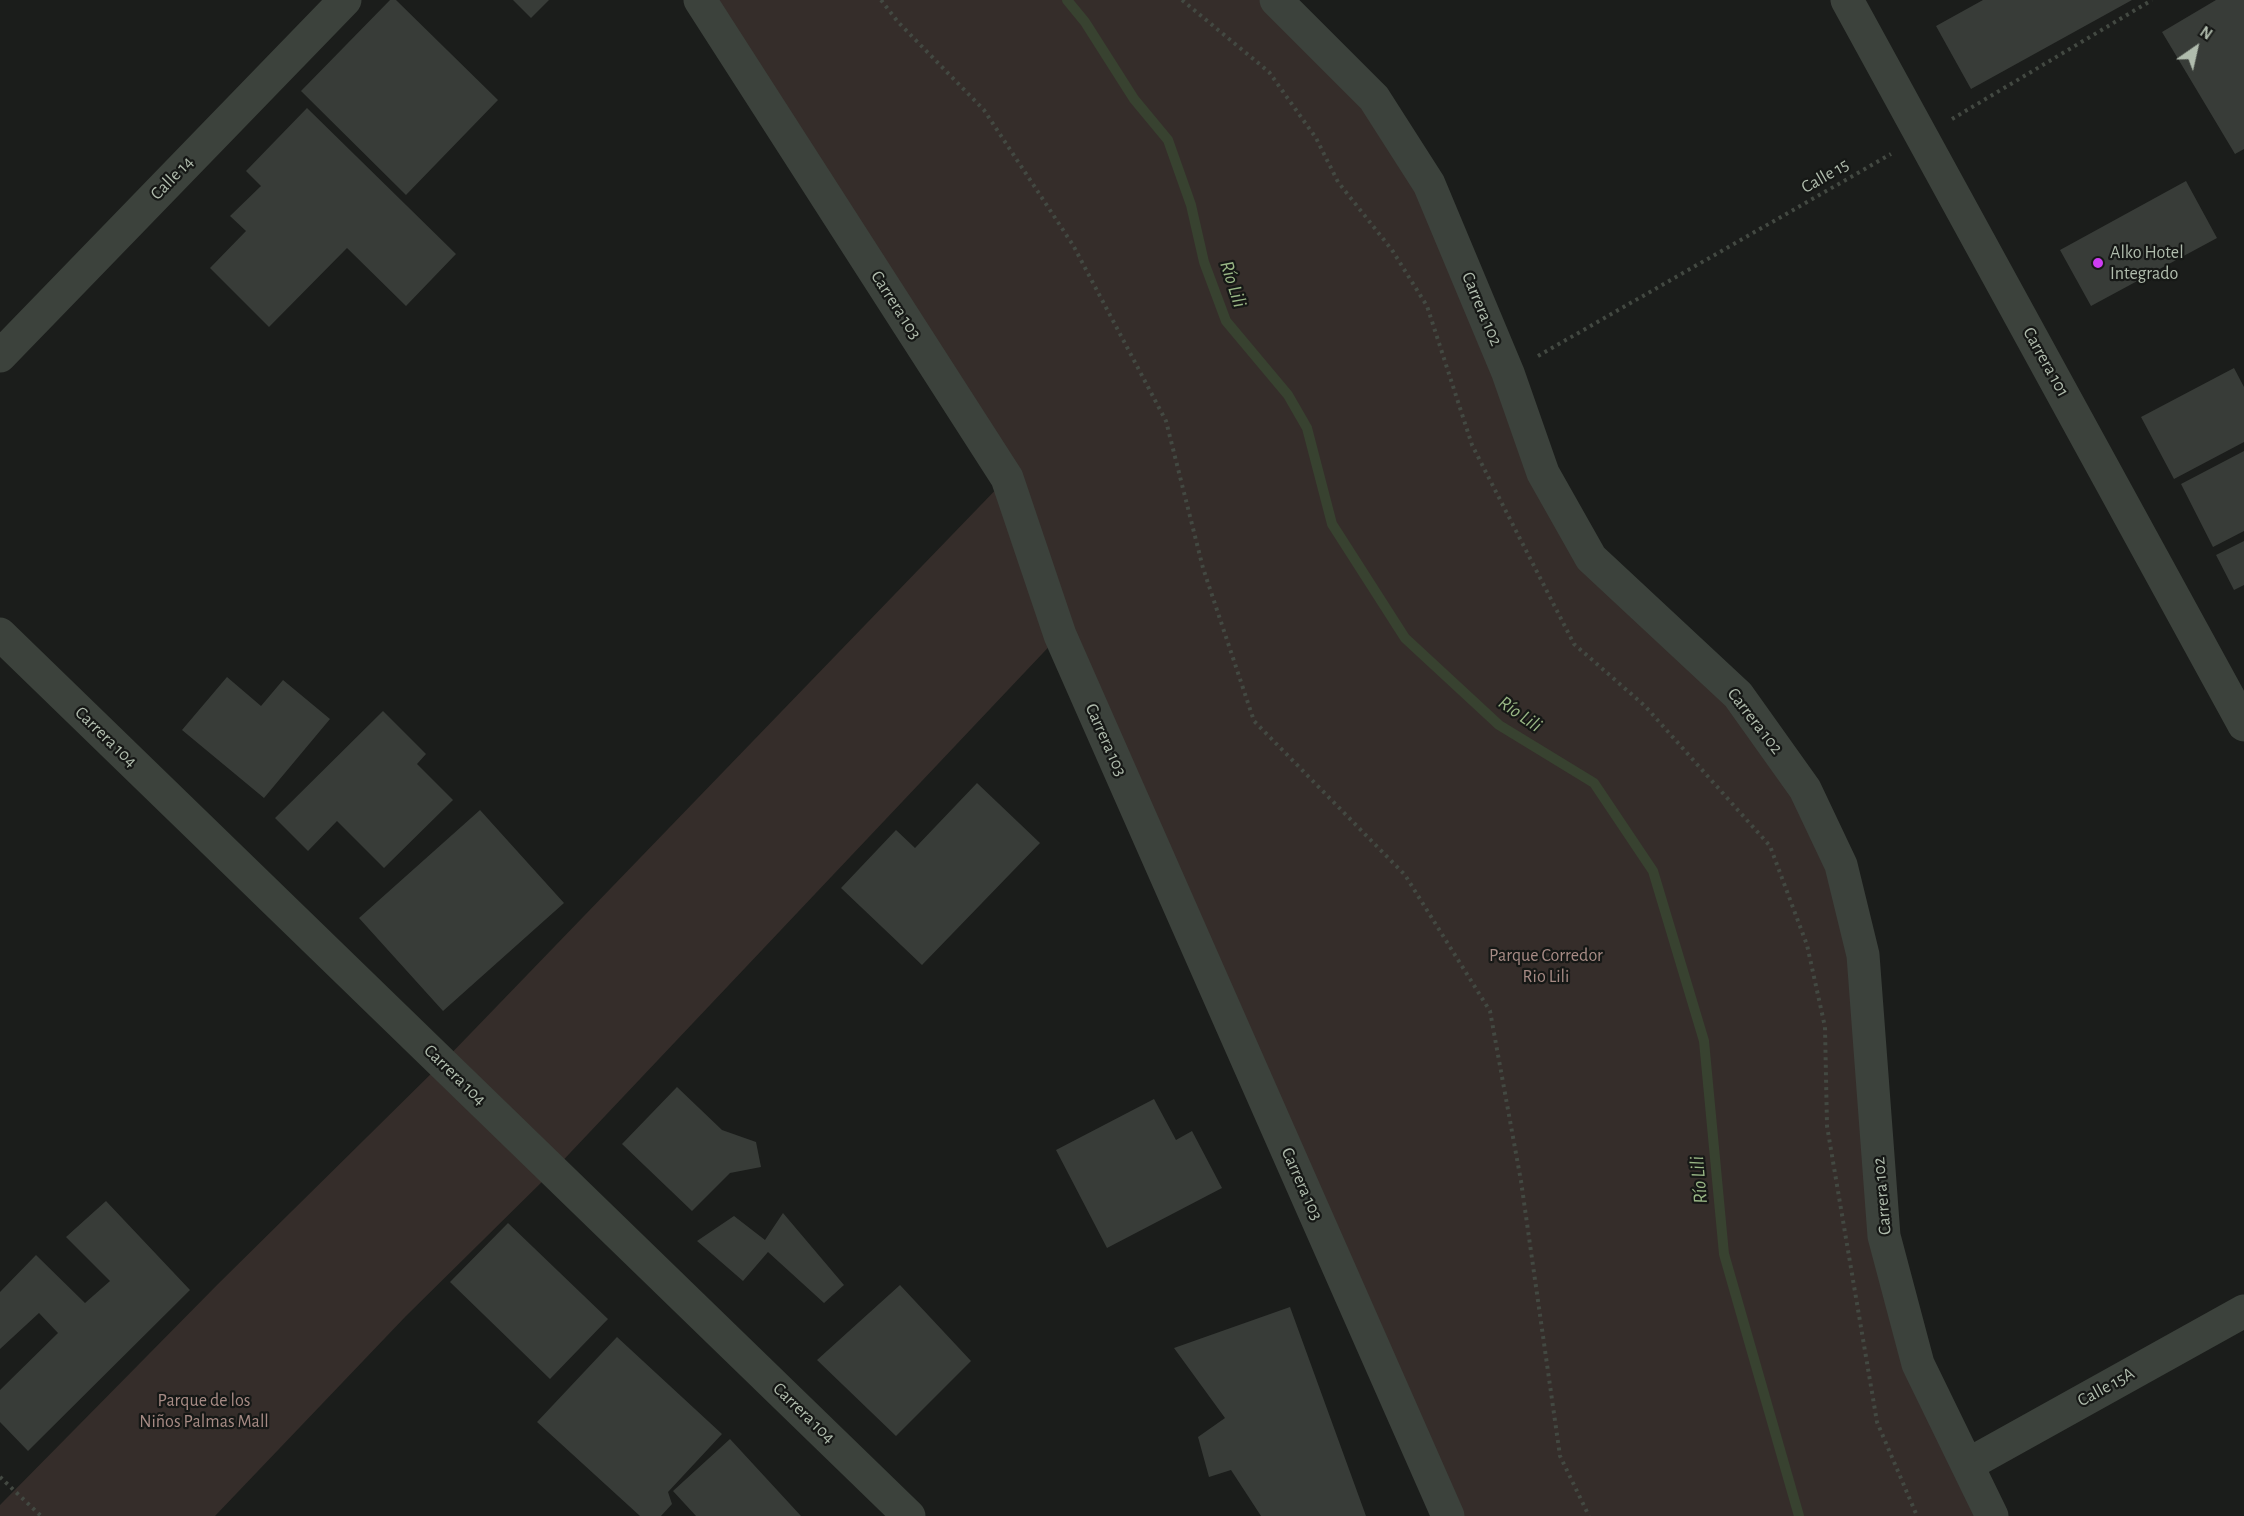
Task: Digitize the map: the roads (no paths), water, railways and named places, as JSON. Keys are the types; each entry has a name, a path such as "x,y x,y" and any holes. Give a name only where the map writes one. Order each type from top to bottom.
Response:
{"street":[{"name":"Calle 14","path":"0,356 345,0"},
{"name":"Carrera 103","path":"700,0 1007,478 1060,635 1448,1516"},
{"name":"Carrera 102","path":"1276,0 1374,98 1429,184 1509,373 1543,473 1591,558 1738,696 1805,789 1841,865 1863,955 1884,1236 1918,1364 1969,1464 1992,1516"},
{"name":"Carrera 101","path":"1846,0 2244,725"},
{"name":"Carrera 104","path":"0,634 909,1516"},
{"name":"Calle 15A","path":"1969,1464 2244,1311"}],"waterway":[{"name":"Río Lili","path":"1067,0 1085,22 1134,99 1168,140 1191,205 1204,262 1226,321 1288,395 1307,428 1332,524 1405,638 1499,725 1594,783 1653,871 1704,1041 1724,1254 1799,1516"}],"place":[{"name":"Alko Hotel Integrado","path":"2098,263"}],"park label":[{"name":"Parque Corredor Rio Lili","path":"1546,966"},
{"name":"Parque de los Niños Palmas Mall","path":"204,1411"}]}
